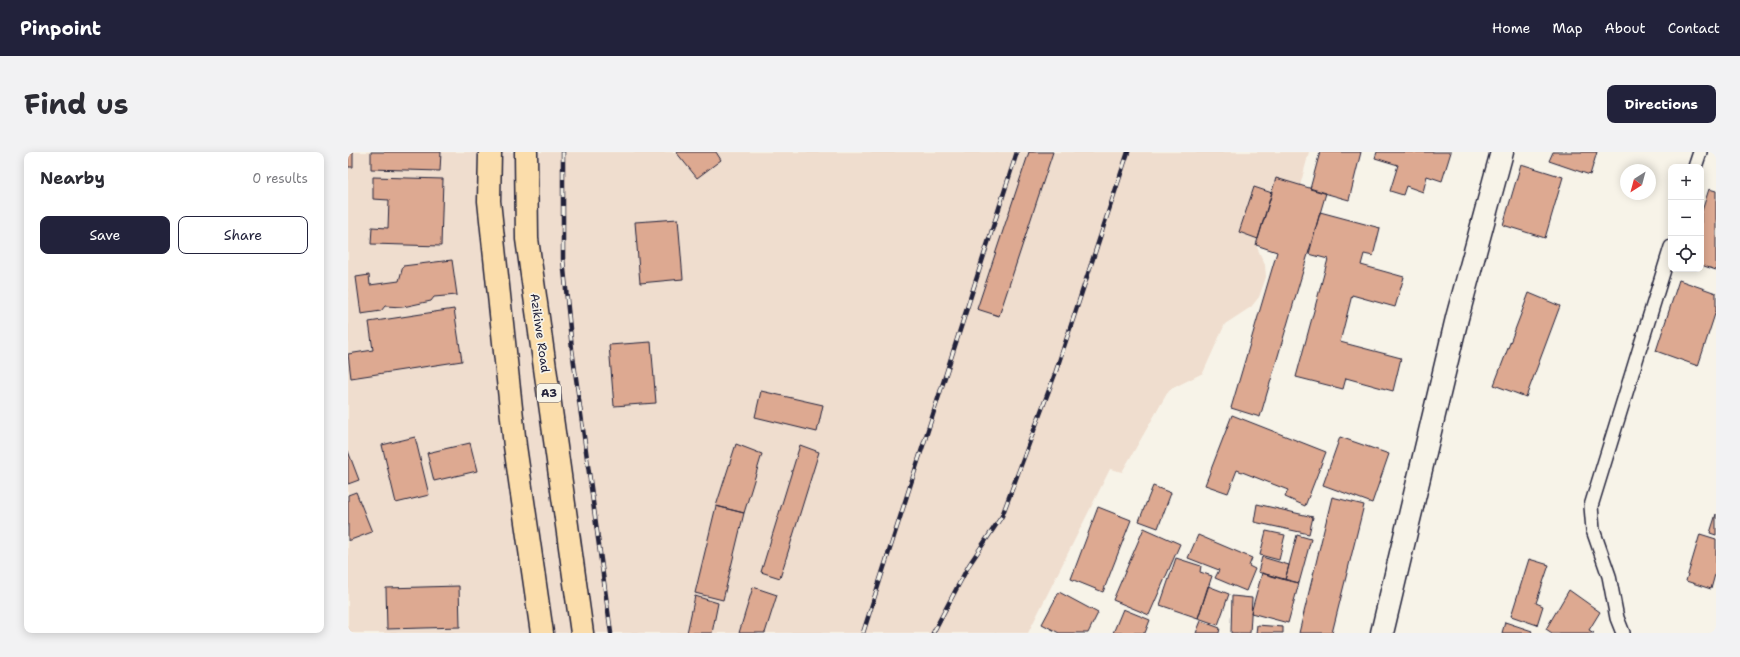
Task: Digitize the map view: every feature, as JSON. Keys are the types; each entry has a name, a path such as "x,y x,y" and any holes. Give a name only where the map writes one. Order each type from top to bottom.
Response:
{"main road":[{"path":"490,152 490,201 515,446 542,633"},
{"name":"Azikiwe Road","path":"526,152 527,239 582,633"}],"street":[{"path":"1382,633 1457,318 1502,152"}],"lane":[{"path":"1696,164 1700,152"},
{"path":"1624,633 1617,618 1609,576 1593,530 1591,506 1668,257"}],"shaded area":[{"path":"348,152 1309,152 1300,186 1276,179 1256,245 1265,265 1266,277 1259,297 1251,307 1225,324 1203,373 1169,390 1122,472 1110,469 1028,633 348,633"}],"building":[{"path":"348,152 353,152 353,167 348,167"},
{"path":"371,152 441,152 440,171 371,169"},
{"path":"676,152 716,152 721,160 697,178"},
{"path":"1029,152 1053,152 999,316 977,309"},
{"path":"1320,152 1361,152 1349,200 1310,189"},
{"path":"1377,152 1451,152 1442,181 1427,176 1423,192 1406,186 1403,195 1390,191 1398,165 1375,158"},
{"path":"1553,152 1597,152 1590,175 1549,161"},
{"path":"1521,164 1563,177 1545,238 1503,225"},
{"path":"373,177 443,179 441,246 371,244 372,227 388,228 389,200 373,199"},
{"path":"1276,178 1326,193 1260,417 1231,408 1277,252 1256,245"},
{"path":"1254,187 1272,193 1258,239 1239,232"},
{"path":"1709,189 1716,191 1716,270 1704,266 1704,205"},
{"path":"1320,212 1380,228 1373,256 1364,254 1361,265 1404,277 1395,307 1352,295 1340,342 1401,358 1393,391 1346,378 1343,389 1296,377 1328,259 1309,254"},
{"path":"678,219 683,279 640,283 635,222"},
{"path":"452,260 457,295 434,297 431,301 403,307 385,306 381,311 361,314 356,277 369,275 370,285 399,281 403,266"},
{"path":"1679,280 1716,293 1716,311 1698,366 1656,351"},
{"path":"1529,293 1560,306 1526,397 1494,385"},
{"path":"454,309 462,361 351,378 348,354 373,350 369,322"},
{"path":"651,342 656,403 614,406 609,345"},
{"path":"761,391 823,405 817,432 755,417"},
{"path":"1232,415 1326,452 1305,506 1285,497 1288,490 1237,470 1228,493 1205,485"},
{"path":"415,437 429,495 396,503 382,445"},
{"path":"1340,437 1389,454 1372,503 1323,485"},
{"path":"470,443 477,471 434,481 427,453"},
{"path":"736,444 762,454 744,513 716,506"},
{"path":"800,445 819,452 780,578 761,572"},
{"path":"348,451 359,480 348,484"},
{"path":"1153,486 1171,493 1158,528 1139,521"},
{"path":"356,492 372,532 348,541 348,495"},
{"path":"1332,497 1364,505 1332,633 1299,633"},
{"path":"1257,504 1313,517 1309,534 1254,522"},
{"path":"716,506 744,513 723,600 695,593"},
{"path":"1098,507 1131,520 1103,592 1071,579"},
{"path":"1716,514 1716,535 1710,533"},
{"path":"1144,528 1180,544 1149,615 1113,600"},
{"path":"1266,531 1285,535 1279,560 1260,555"},
{"path":"1700,534 1716,539 1716,571 1711,589 1686,581"},
{"path":"1198,535 1252,558 1249,566 1255,569 1246,591 1215,578 1219,570 1188,558"},
{"path":"1297,535 1311,539 1299,583 1285,580"},
{"path":"1262,557 1289,565 1285,580 1258,572"},
{"path":"1176,558 1201,566 1200,572 1212,576 1198,618 1160,605"},
{"path":"1529,559 1549,565 1536,603 1543,606 1537,625 1511,616"},
{"path":"1262,573 1299,583 1288,623 1251,613"},
{"path":"459,586 460,627 387,629 386,588"},
{"path":"1208,586 1229,594 1218,625 1198,618"},
{"path":"753,587 777,595 765,633 739,633"},
{"path":"1569,590 1600,612 1589,630 1594,633 1552,633 1546,629"},
{"path":"1059,592 1098,613 1088,633 1059,633 1042,624"},
{"path":"695,596 718,603 712,633 687,633"},
{"path":"1232,596 1252,598 1250,633 1231,633"},
{"path":"1123,609 1150,620 1145,633 1113,633"},
{"path":"1201,621 1220,628 1219,633 1196,633"},
{"path":"1505,622 1532,631 1531,633 1502,633"},
{"path":"1257,625 1283,627 1283,633 1256,633"}],"railway":[{"path":"563,152 563,259 572,349 611,633"},
{"path":"863,633 1017,152"},
{"path":"933,633 969,565 1002,516 1055,374 1128,152"}]}
